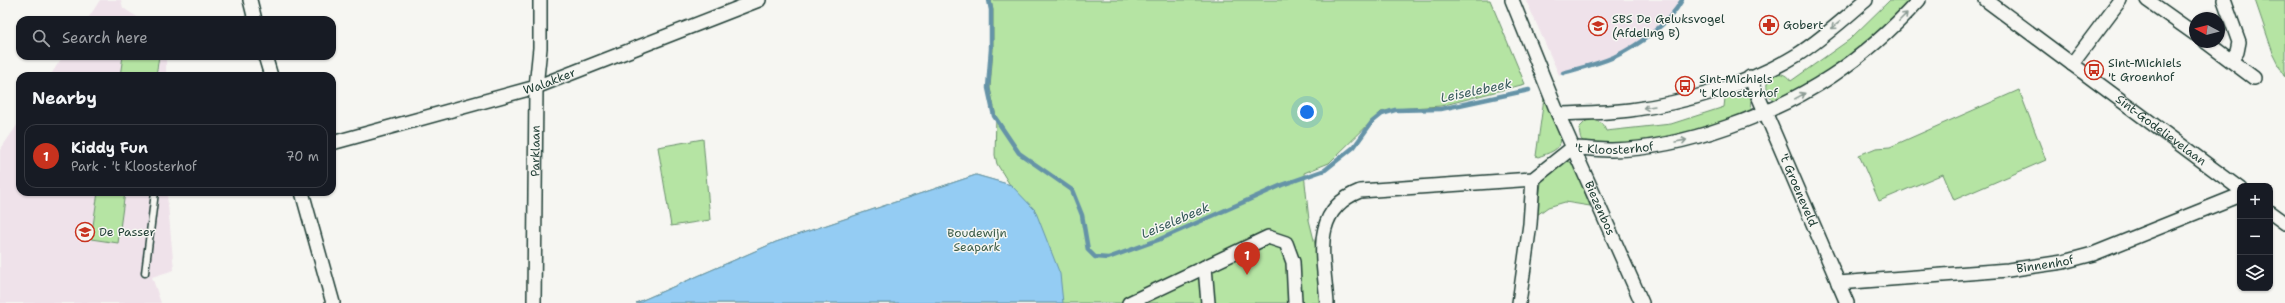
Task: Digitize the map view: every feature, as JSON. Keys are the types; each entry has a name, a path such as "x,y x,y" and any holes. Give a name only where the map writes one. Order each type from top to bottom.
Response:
{"street":[{"path":"250,0 254,16"},
{"name":"Parklaan","path":"534,303 536,87 540,48 540,0"},
{"name":"Walakker","path":"336,141 536,87 737,4 759,0"},
{"name":"Biezenbos","path":"1512,0 1572,148 1642,303"},
{"path":"1558,114 1629,110 1658,106 1711,92 1750,77 1796,55 1833,28 1866,0"},
{"name":"'t Kloosterhof","path":"1533,179 1572,148 1612,150 1663,144 1688,139 1766,113 1805,94 1846,67 1880,39 1919,0"},
{"name":"Sint-Godelievelaan","path":"1986,0 2237,187"},
{"path":"2072,64 2120,0"},
{"path":"2147,0 2189,30"},
{"path":"2224,0 2239,42 2237,52 2231,60"},
{"path":"2214,48 2254,78"},
{"path":"266,60 270,72"},
{"name":"'t Groeneveld","path":"1750,77 1847,303"},
{"path":"1327,303 1324,228 1328,215 1336,204 1348,196 1360,191 1533,179 1530,224 1519,303"},
{"path":"303,196 333,303"},
{"name":"Binnenhof","path":"1838,283 2008,270 2063,262 2093,254 2237,196"},
{"path":"2273,214 2285,223"},
{"path":"1128,303 1268,237 1277,238 1286,243 1293,262 1295,303"},
{"path":"1205,267 1208,303"}],"lane":[{"path":"145,273 155,196"}],"shaded area":[{"path":"100,0 121,0 123,8 136,16 90,16"},
{"name":"SBS De Geluksvogel (Afdeling B)","path":"1526,0 1682,0 1676,11 1641,41 1613,57 1559,75"},
{"path":"60,60 166,60 166,72 53,72"},
{"name":"De Passer","path":"16,127 16,196 167,196 174,270 152,277 161,303 0,303 0,150"}],"green space":[{"path":"991,0 1490,0 1525,84 1441,106 1395,109 1381,112 1329,163 1304,173 1309,220 1316,248 1320,303 636,303 776,242 976,175 1010,185 997,164 995,155 996,117 990,88 993,50 993,10"},
{"path":"1890,0 1913,0 1861,49 1811,86 1781,100 1774,100 1771,98 1767,90 1767,83 1772,76 1778,74 1785,75 1791,81 1849,40"},
{"path":"2255,0 2285,0 2285,77 2273,53"},
{"path":"122,60 158,60 157,72 121,72"},
{"path":"1735,89 1747,93 1751,99 1751,111 1740,118 1725,124 1650,140 1608,145 1593,145 1582,141 1580,138 1579,128 1586,121 1592,119 1603,124 1606,131 1671,124 1724,107 1725,98"},
{"path":"2019,90 2046,160 1954,200 1943,174 1879,201 1859,155 1876,148 1890,147"},
{"path":"1544,98 1561,139 1556,149 1538,157 1536,156"},
{"path":"703,139 710,220 671,226 658,147"},
{"path":"1565,161 1574,165 1590,206 1565,202 1548,207 1537,215 1541,183 1547,174"},
{"path":"97,196 124,196 118,243 91,239"}],"water":[{"name":"Boudewijn Seapark","path":"976,175 1011,185 1035,210 1060,274 1063,303 636,303 776,242"}],"waterway":[{"name":"Leiselebeek","path":"989,0 991,10 991,49 988,88 994,116 1019,153 1072,190 1082,215 1088,250 1095,257 1108,258 1158,240 1282,185 1325,170 1354,147 1372,122 1382,114 1395,110 1441,109 1529,90"},
{"name":"Leiselebeek","path":"1563,73 1595,64 1624,52 1643,40 1661,25 1682,0"}],"place":[{"name":"Gobert","path":"1769,25"},
{"name":"SBS De Geluksvogel (Afdeling B)","path":"1598,26"},
{"name":"Sint-Michiels 't Groenhof","path":"2094,70"},
{"name":"Sint-Michiels 't Kloosterhof","path":"1685,86"},
{"name":"De Passer","path":"85,232"},
{"name":"Kiddy Fun","path":"1247,275"}]}
